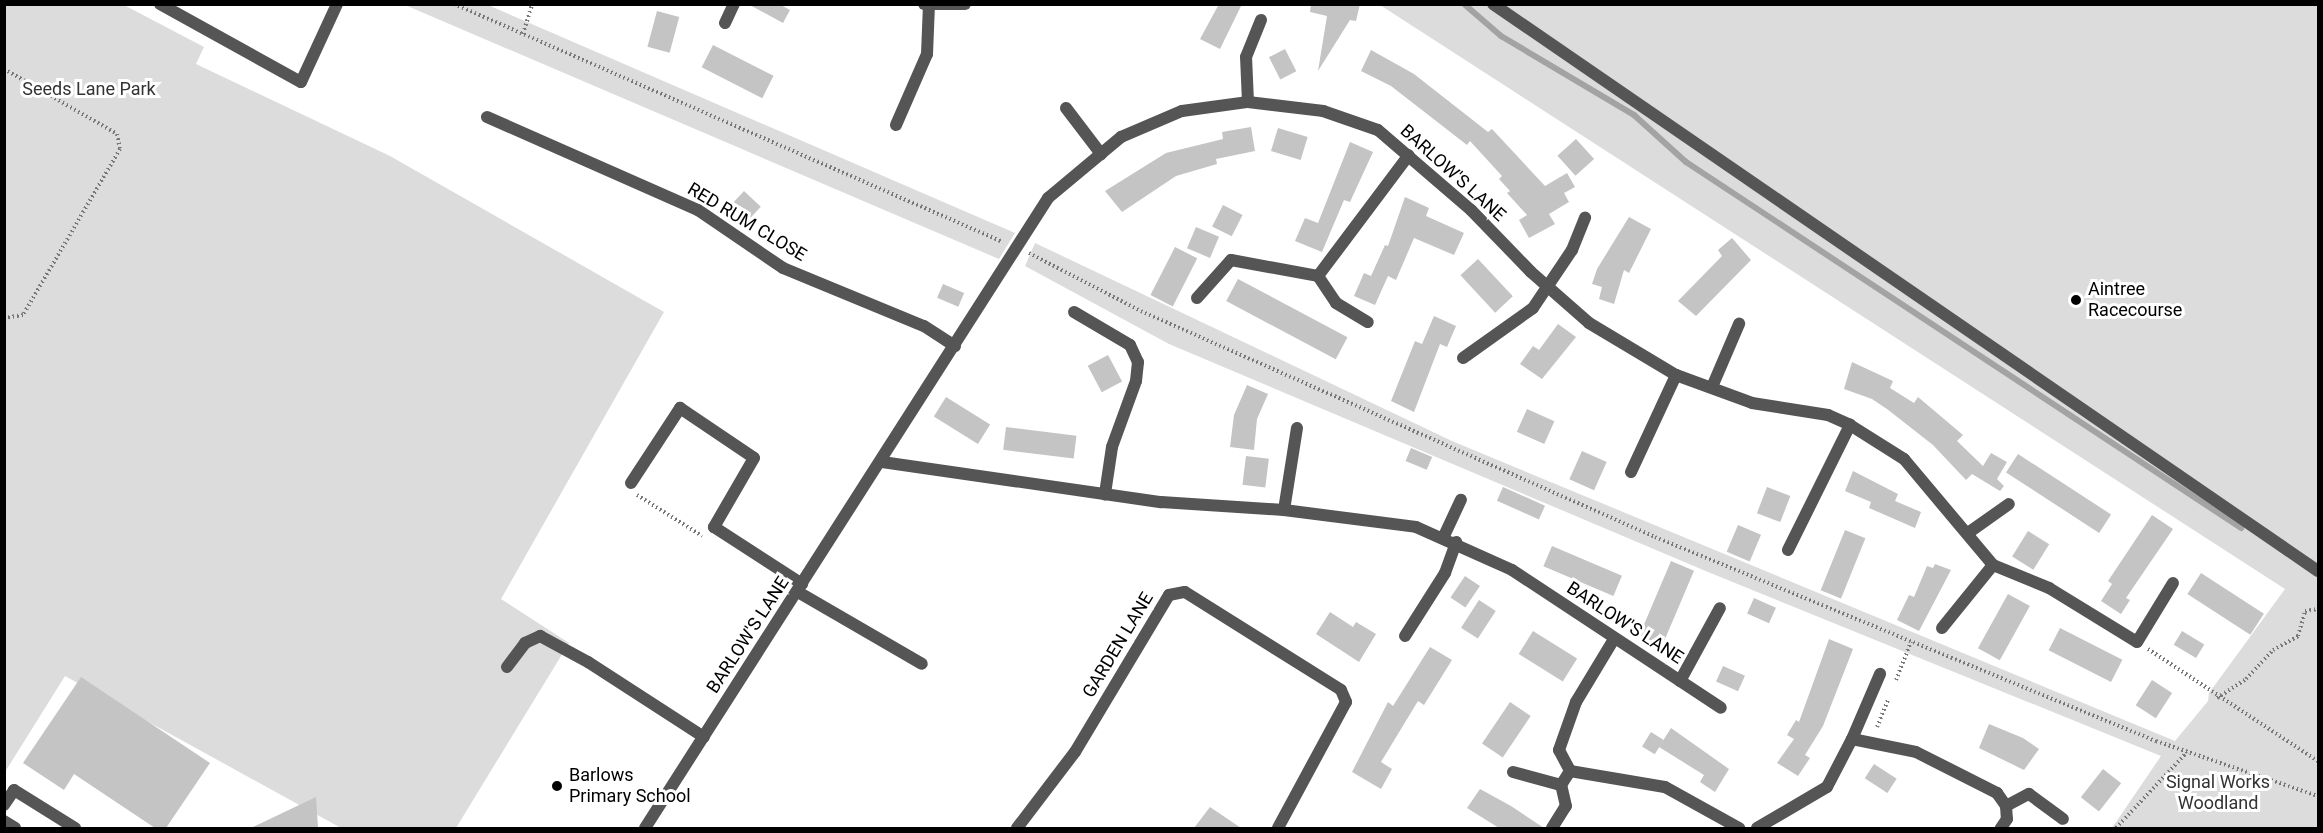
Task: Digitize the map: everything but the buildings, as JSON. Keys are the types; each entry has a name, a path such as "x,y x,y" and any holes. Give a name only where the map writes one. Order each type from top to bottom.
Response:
{"street":[{"path":"160,4 302,82 337,4"},
{"path":"725,23 734,4"},
{"path":"896,125 927,54 926,5 965,4"},
{"path":"1493,4 2319,571"},
{"path":"1248,102 1246,57 1261,20"},
{"name":"BARLOW'S LANE","path":"645,828 882,462 1048,198 1121,137 1182,111 1248,102 1323,111 1378,130 1409,154 1547,286 1589,322 1676,375 1752,403 1828,415 1850,425 1904,459 1993,565 2049,588 2137,642"},
{"path":"1066,108 1101,154"},
{"name":"RED RUM CLOSE","path":"487,117 698,210 783,268 924,326 955,346"},
{"path":"1318,276 1409,154"},
{"path":"1463,358 1533,308 1572,250 1585,218"},
{"path":"1197,298 1231,260 1318,276 1336,303 1368,322"},
{"path":"1074,312 1130,345 1138,362 1136,381 1112,447 1105,494"},
{"path":"1712,387 1739,324"},
{"path":"1631,472 1676,375"},
{"path":"631,483 680,408 754,458 714,527 800,588 922,664"},
{"path":"1788,550 1850,425"},
{"path":"1284,510 1297,428"},
{"name":"BARLOW'S LANE","path":"882,462 1161,502 1284,510 1416,527 1444,536 1512,570 1721,708"},
{"path":"1444,536 1461,500"},
{"path":"1968,534 2009,504"},
{"path":"1405,636 1445,573 1456,542"},
{"path":"1942,628 1993,565"},
{"path":"2137,642 2173,583"},
{"name":"GARDEN LANE","path":"1017,828 1075,752 1169,595 1185,592 1341,690 1346,702 1278,828"},
{"name":"BARLOW'S LANE","path":"1680,681 1720,608"},
{"path":"507,668 525,643 540,636 588,662 704,736"},
{"path":"1570,771 1559,750 1575,702 1614,639"},
{"path":"1756,828 1827,787 1852,739 1880,674"},
{"path":"1852,739 1916,752 1997,793 2006,806 2007,819 2001,828"},
{"path":"1552,828 1566,806 1561,785 1570,771"},
{"path":"1570,771 1665,787 1739,828"},
{"path":"1513,772 1561,785"},
{"path":"4,805 14,790 75,828"},
{"path":"2006,806 2029,794 2063,819"},
{"path":"4,821 15,828"}],"path":[{"path":"454,4 1016,247 1141,311 1655,537 2187,752 2319,796"},
{"path":"523,34 532,4"},
{"path":"4,69 117,134 120,149 23,315 4,318"},
{"path":"631,483 627,488 707,539 714,527"},
{"path":"2217,698 2246,679 2273,650 2298,636 2305,611 2319,609"},
{"path":"2137,642 2217,698 2319,761"},
{"path":"2116,828 2187,752"}],"green space":[{"name":"Seeds Lane Park","path":"5,5 124,5 204,47 196,64 390,156 664,312 501,599 569,643 456,828 341,828 65,676 5,772"},
{"path":"405,5 488,5 1015,233 999,259"},
{"name":"Aintree Racecourse","path":"1380,5 2318,5 2318,828 2112,828 2161,756 1708,572 1169,344 1025,266 1035,243 1452,441 2175,741 2208,701 2209,693 2285,589"}],"waterway":[{"path":"1464,4 1501,36 1634,115 1686,162 2241,528"}],"place":[{"name":"Aintree Racecourse","path":"2076,300"},
{"name":"Barlows Primary School","path":"557,786"}],"park label":[{"name":"Signal Works Woodland","path":"2218,793"}]}
